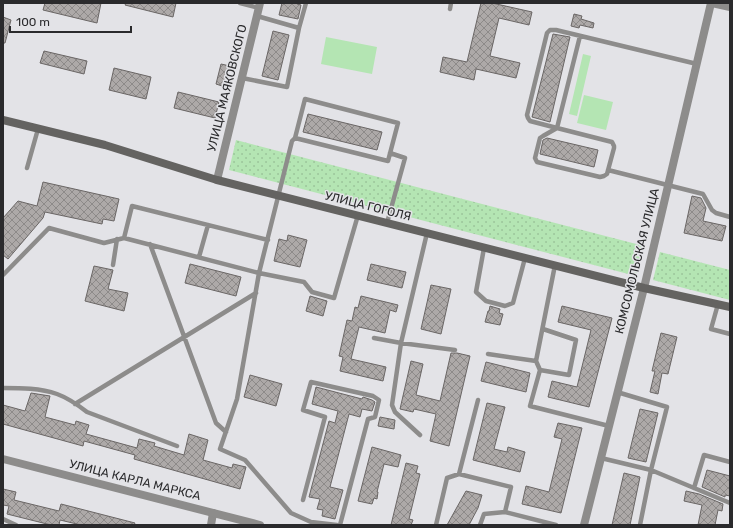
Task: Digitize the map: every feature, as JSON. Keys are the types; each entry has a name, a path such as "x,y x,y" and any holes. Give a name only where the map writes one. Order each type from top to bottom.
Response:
{"main road":[{"name":"УЛИЦА ГОГОЛЯ","path":"3,120 105,145 217,180 644,288 730,307"}],"street":[{"path":"712,3 730,7"},
{"name":"КОМСОМОЛЬСКАЯ УЛИЦА","path":"584,525 644,288 712,3"},
{"name":"УЛИЦА МАЯКОВСКОГО","path":"217,180 259,9"},
{"name":"УЛИЦА КАРЛА МАРКСА","path":"3,459 260,525"},
{"path":"211,525 214,513"}],"lane":[{"path":"240,3 259,9 299,28"},
{"path":"242,78 287,87 299,28 306,3"},
{"path":"450,3 450,8"},
{"path":"580,36 557,128 540,138 535,158 537,162 601,177 606,176 614,148 612,142 557,128 533,122 528,118 527,115 548,31 552,29 697,64"},
{"path":"295,138 388,161 398,123 305,99 295,138 292,140 278,195 260,273 237,399 220,449 245,460 291,513 311,522 339,525 368,419 375,417 379,400 373,396 311,382 303,410 325,417 303,500"},
{"path":"27,168 38,129"},
{"path":"388,223 405,158 390,153"},
{"path":"608,170 703,194 712,210 716,213 730,217"},
{"path":"124,238 132,206 268,240"},
{"path":"3,275 49,228 104,243 124,238 150,244 260,273 304,282 312,292 334,298 358,215"},
{"path":"199,257 208,225"},
{"path":"420,435 395,412 392,405 401,344 427,233"},
{"path":"112,265 117,240"},
{"path":"150,244 216,423 226,432"},
{"path":"484,248 476,292 486,301 504,306 513,303 525,258"},
{"path":"555,265 536,361 540,370 530,406 609,426"},
{"path":"75,404 256,293"},
{"path":"718,304 712,329 730,334"},
{"path":"540,370 569,375 576,340 543,328"},
{"path":"374,338 401,344 455,350"},
{"path":"488,354 536,361"},
{"path":"3,388 30,388 56,394 87,412 176,446"},
{"path":"617,392 667,407 650,470 640,525"},
{"path":"459,474 478,400"},
{"path":"694,488 704,455 730,462"},
{"path":"601,458 650,470 730,503"},
{"path":"436,525 447,478 459,474 511,487 505,512"},
{"path":"480,525 484,514 505,512 552,525"},
{"path":"3,519 16,525"}],"green space":[{"path":"326,37 377,47 372,74 321,64"},
{"path":"583,54 591,56 577,116 569,114"},
{"path":"584,95 613,102 606,130 577,123"},
{"path":"236,140 644,246 636,276 229,170"},
{"path":"660,252 730,270 730,300 653,280"}],"building":[{"path":"45,3 101,3 97,23 43,10"},
{"path":"126,3 176,3 173,17 125,5"},
{"path":"282,3 297,3 301,5 298,19 279,15"},
{"path":"481,3 492,3 532,12 529,25 499,18 490,56 520,63 516,78 476,69 474,80 440,72 443,57 467,62"},
{"path":"574,14 582,16 581,19 594,23 593,28 580,25 579,28 571,26"},
{"path":"3,17 11,20 5,43 3,43"},
{"path":"273,31 289,35 278,80 262,76"},
{"path":"553,34 570,37 550,122 532,117"},
{"path":"44,51 87,61 84,74 40,63"},
{"path":"221,64 230,66 225,87 216,84"},
{"path":"114,68 151,77 146,99 109,90"},
{"path":"178,92 219,102 215,118 174,108"},
{"path":"308,114 382,132 377,150 303,132"},
{"path":"547,138 598,150 594,167 540,154 543,140"},
{"path":"43,182 119,199 114,221 103,219 102,224 45,212 43,218 8,259 3,255 3,218 18,201 37,206"},
{"path":"692,196 701,198 706,208 703,221 726,226 722,241 684,233"},
{"path":"288,235 307,240 300,267 274,261 279,239 287,241"},
{"path":"190,264 241,277 236,296 185,283"},
{"path":"371,264 406,272 402,288 367,280"},
{"path":"94,266 113,270 108,289 128,293 124,311 85,301"},
{"path":"431,285 451,289 441,334 421,329"},
{"path":"310,296 327,301 323,316 306,311"},
{"path":"361,296 398,305 396,312 390,310 385,333 359,327 351,359 386,367 383,381 340,371 343,357 339,356 347,320 352,321 355,307 358,308"},
{"path":"490,306 500,309 499,313 503,314 500,325 485,322"},
{"path":"562,306 612,318 589,407 548,397 552,381 577,387 591,330 558,322"},
{"path":"661,333 677,337 668,374 662,373 658,394 650,392 655,371 652,371"},
{"path":"451,353 470,356 449,446 430,441 436,414 414,409 413,412 400,409 411,361 423,364 416,395 440,401"},
{"path":"486,362 530,373 526,392 481,381"},
{"path":"250,375 282,384 276,406 244,397"},
{"path":"316,387 362,399 363,397 375,402 372,411 362,409 360,417 349,414 330,487 343,490 335,519 322,516 323,510 317,509 320,499 309,497 329,421 335,423 338,411 312,404"},
{"path":"31,393 50,396 45,417 75,425 76,421 89,425 86,434 137,448 139,439 155,443 154,446 184,455 189,434 208,440 203,460 232,468 233,464 246,467 240,489 134,459 135,455 84,441 83,446 3,424 3,405 25,411"},
{"path":"487,403 505,407 494,449 507,452 508,447 525,452 520,472 473,460"},
{"path":"640,409 658,413 646,462 628,458"},
{"path":"380,417 395,420 394,429 378,426"},
{"path":"558,423 582,428 561,513 522,504 526,486 549,492 562,439 554,437"},
{"path":"372,447 401,455 398,467 384,464 377,492 377,499 374,498 372,504 358,501"},
{"path":"406,463 418,466 416,473 420,474 409,519 413,520 411,525 391,525"},
{"path":"707,470 730,476 730,496 725,495 725,497 702,487"},
{"path":"624,473 640,477 630,525 612,525"},
{"path":"3,489 16,492 14,500 59,511 61,504 135,523 134,525 81,525 60,520 59,525 51,525 7,514 9,506 3,505"},
{"path":"466,491 482,495 478,508 469,525 447,525"},
{"path":"686,491 699,494 723,504 722,511 718,510 715,525 698,525 702,505 684,501"}]}
